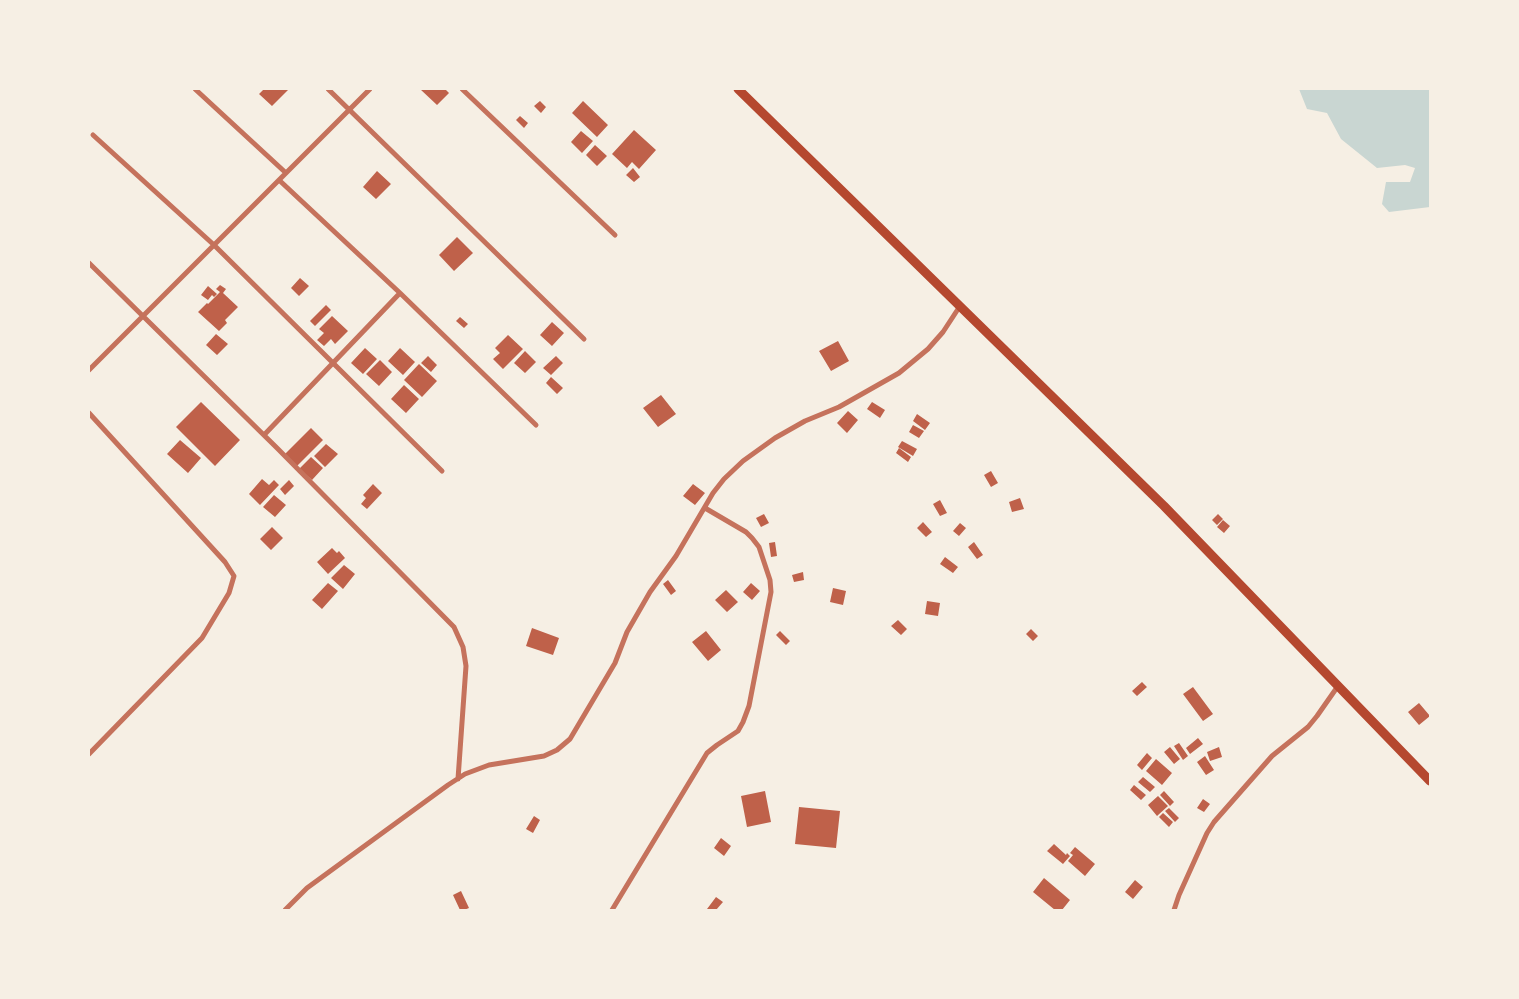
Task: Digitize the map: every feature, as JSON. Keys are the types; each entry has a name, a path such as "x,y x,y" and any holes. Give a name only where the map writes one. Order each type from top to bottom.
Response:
{"main road":[{"path":"738,89 1164,506 1430,781"}],"street":[{"path":"195,89 286,173"},
{"path":"328,89 584,339"},
{"path":"89,370 370,89"},
{"path":"462,89 615,235"},
{"path":"93,135 214,245 442,471"},
{"path":"279,180 400,293 536,425"},
{"path":"89,263 264,435 454,627 463,647 466,666 458,779"},
{"path":"264,435 400,293"},
{"path":"286,910 307,888 465,774 489,765 544,756 556,750 570,739 615,663 627,632 650,592 676,556 704,508 724,479 775,438 805,421 839,407 899,373 928,349 943,332 961,306"},
{"path":"89,413 225,562 234,576 229,593 202,638 90,752"},
{"path":"612,910 707,753 738,731 749,706 771,592 770,580 758,547 752,538 746,532 704,508"},
{"path":"1174,910 1207,833 1214,822 1272,756 1308,727 1338,686"}],"shaded area":[{"path":"1299,89 1430,89 1430,207 1389,212 1382,204 1386,182 1410,182 1415,168 1405,165 1377,168 1341,139 1327,113 1307,109"}],"building":[{"path":"264,89 289,89 272,106 259,94"},
{"path":"420,89 445,89 449,93 437,105"},
{"path":"540,101 546,107 541,113 534,106"},
{"path":"583,101 608,125 597,137 572,113"},
{"path":"520,116 528,123 524,128 516,120"},
{"path":"634,130 656,150 639,169 632,162 627,168 612,154"},
{"path":"581,131 593,141 582,153 571,142"},
{"path":"595,145 607,156 597,166 586,155"},
{"path":"633,168 640,177 634,182 626,175"},
{"path":"377,171 391,184 376,199 363,187"},
{"path":"457,237 473,253 454,271 439,255"},
{"path":"300,278 309,286 299,296 291,288"},
{"path":"220,285 226,289 223,293 238,307 225,320 227,323 219,331 198,312 220,292 216,289"},
{"path":"208,286 217,294 214,297 212,295 208,300 201,295"},
{"path":"326,305 331,310 315,326 310,321"},
{"path":"332,316 348,331 335,344 331,339 324,346 317,340 324,333 319,329"},
{"path":"460,317 468,324 464,328 456,321"},
{"path":"552,322 564,333 552,346 540,335"},
{"path":"216,334 228,344 217,355 206,345"},
{"path":"508,335 523,349 503,369 493,359 500,353 495,348"},
{"path":"838,341 849,361 831,371 819,351"},
{"path":"365,348 377,359 363,374 351,363"},
{"path":"400,348 415,362 403,375 388,361"},
{"path":"525,351 536,362 525,373 514,363"},
{"path":"428,356 437,365 431,372 421,363"},
{"path":"556,356 563,363 551,375 543,368"},
{"path":"380,360 392,372 379,386 366,374"},
{"path":"419,364 437,381 422,397 404,380"},
{"path":"551,377 563,388 557,394 546,383"},
{"path":"404,385 419,399 406,413 391,399"},
{"path":"661,395 676,414 658,427 643,408"},
{"path":"201,402 240,440 215,466 176,427"},
{"path":"872,402 885,410 880,418 867,409"},
{"path":"848,411 858,420 847,433 837,423"},
{"path":"917,414 930,423 925,430 913,421"},
{"path":"913,425 924,431 919,438 909,432"},
{"path":"311,428 323,440 297,466 285,454"},
{"path":"180,440 201,458 188,473 167,454"},
{"path":"902,441 917,449 913,456 898,447"},
{"path":"326,444 338,454 325,467 314,456"},
{"path":"899,448 911,457 908,462 896,453"},
{"path":"311,457 323,468 312,480 299,469"},
{"path":"991,471 998,483 991,487 984,475"},
{"path":"262,479 269,485 274,480 279,485 260,505 249,494"},
{"path":"289,480 294,486 285,495 280,489"},
{"path":"373,484 382,493 367,509 361,504 366,498 363,495"},
{"path":"693,484 705,493 695,505 683,496"},
{"path":"274,495 286,505 275,517 263,507"},
{"path":"1020,498 1024,509 1012,512 1009,502"},
{"path":"940,500 947,513 940,516 933,504"},
{"path":"764,514 769,523 761,527 756,518"},
{"path":"1218,514 1223,519 1217,525 1212,520"},
{"path":"1223,520 1230,526 1224,533 1217,527"},
{"path":"923,522 932,532 926,537 917,528"},
{"path":"960,523 966,528 959,536 953,531"},
{"path":"272,527 283,538 271,550 260,539"},
{"path":"775,542 777,556 771,557 769,543"},
{"path":"974,542 983,555 977,559 968,547"},
{"path":"332,548 337,553 339,551 345,558 328,574 317,562"},
{"path":"945,557 958,567 953,573 940,564"},
{"path":"344,565 355,574 343,589 331,578"},
{"path":"803,572 804,580 794,582 792,575"},
{"path":"668,580 676,591 671,595 663,584"},
{"path":"328,583 338,591 322,609 312,600"},
{"path":"751,583 760,591 752,600 743,592"},
{"path":"833,588 846,591 843,605 830,602"},
{"path":"726,590 738,602 727,612 715,600"},
{"path":"927,601 940,603 938,616 925,614"},
{"path":"898,620 907,629 901,635 891,626"},
{"path":"532,628 559,638 553,655 526,646"},
{"path":"1031,629 1038,636 1033,641 1026,634"},
{"path":"706,631 721,650 708,661 692,642"},
{"path":"780,631 790,641 786,645 776,635"},
{"path":"1142,682 1147,687 1137,696 1132,691"},
{"path":"1193,687 1213,714 1203,721 1183,694"},
{"path":"1419,703 1430,716 1419,725 1408,712"},
{"path":"1198,738 1203,744 1190,754 1186,748"},
{"path":"1179,743 1188,756 1183,760 1174,746"},
{"path":"1170,747 1180,759 1174,764 1164,752"},
{"path":"1219,747 1222,757 1210,761 1207,752"},
{"path":"1147,753 1152,758 1142,770 1137,765"},
{"path":"1205,756 1214,770 1206,775 1197,762"},
{"path":"1156,759 1172,773 1162,785 1146,771"},
{"path":"1143,777 1155,787 1150,792 1138,782"},
{"path":"1134,785 1146,795 1141,800 1130,790"},
{"path":"765,791 771,822 747,827 741,796"},
{"path":"1164,791 1174,802 1170,806 1160,795"},
{"path":"1158,796 1168,806 1157,816 1148,805"},
{"path":"1203,799 1210,804 1204,812 1197,808"},
{"path":"799,807 840,811 836,848 795,844"},
{"path":"1169,808 1179,818 1175,822 1165,811"},
{"path":"1163,813 1173,822 1169,827 1159,817"},
{"path":"534,816 540,820 533,833 526,829"},
{"path":"721,838 731,846 724,856 714,848"},
{"path":"1054,844 1066,855 1067,853 1070,856 1063,864 1047,851"},
{"path":"1075,847 1095,864 1085,876 1068,861 1073,855 1070,853"},
{"path":"1044,878 1070,900 1062,910 1055,910 1033,892"},
{"path":"1135,880 1143,887 1133,899 1125,892"},
{"path":"461,891 469,908 464,910 460,910 453,895"},
{"path":"716,897 723,902 716,910 708,910 707,909"}]}
